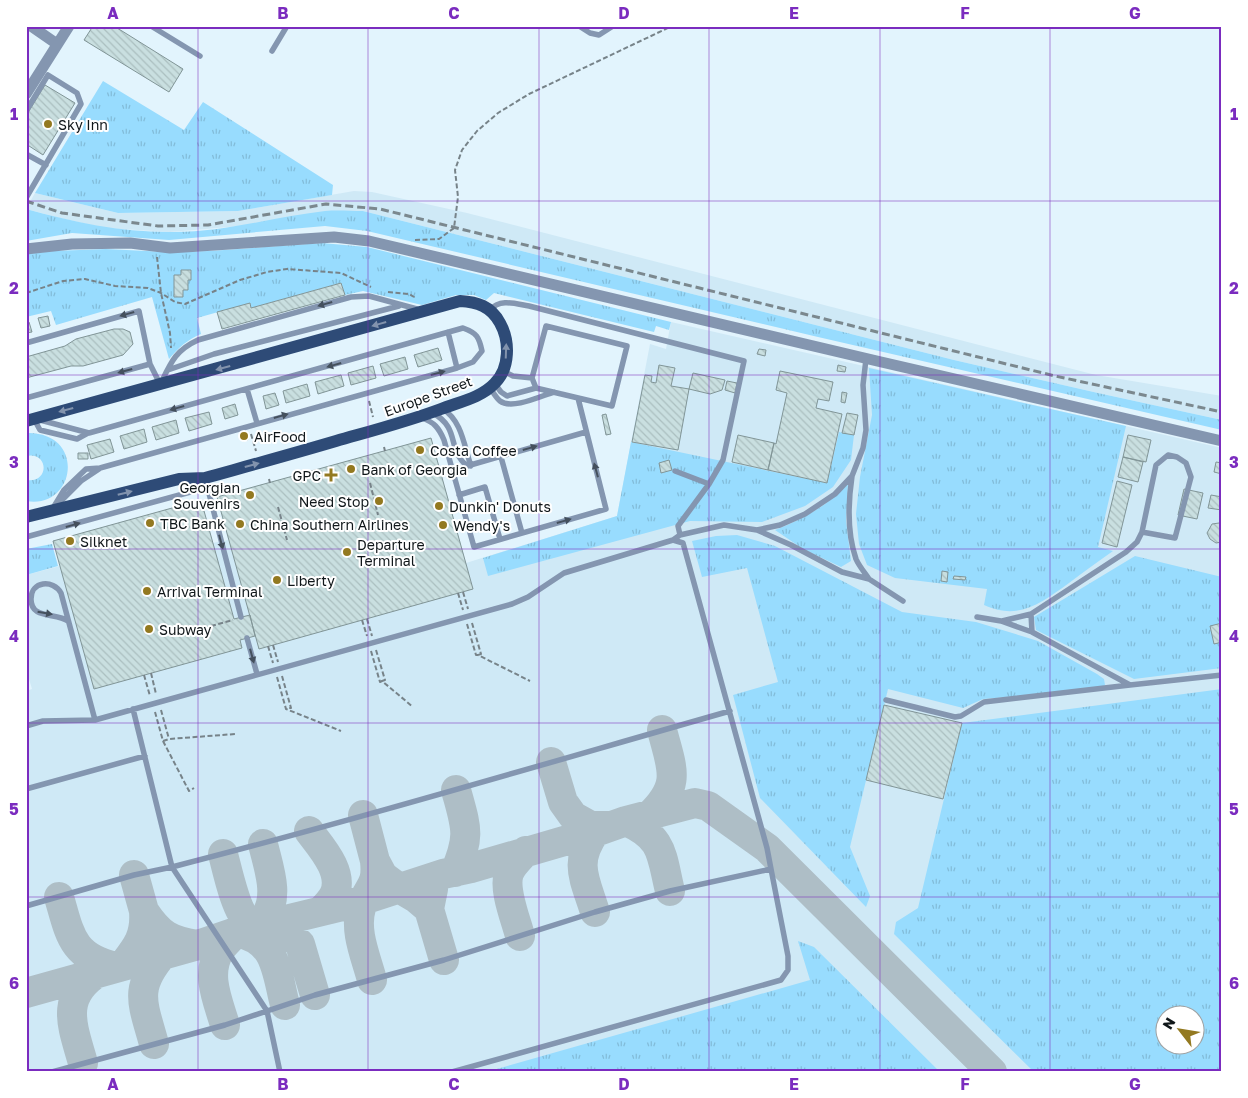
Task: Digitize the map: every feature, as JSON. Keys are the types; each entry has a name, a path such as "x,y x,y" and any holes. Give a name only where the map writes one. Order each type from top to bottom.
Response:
{"main road":[{"path":"30,420 419,308 460,300 476,302 490,310"},
{"name":"Europe Street","path":"26,517 179,480 204,478 431,413 468,399 492,385 505,367 507,347 505,332 498,318 490,310"},
{"path":"26,508 52,510"}],"street":[{"path":"31,26 57,44"},
{"path":"26,94 69,26"},
{"path":"26,249 72,244 130,244 170,248 334,237 369,241 1222,441"}],"lane":[{"path":"151,26 200,56"},
{"path":"272,51 288,26"},
{"path":"578,26 590,33 599,35 613,26"},
{"path":"26,111 48,75 77,93 81,104 26,198"},
{"path":"26,154 46,165"},
{"path":"160,384 167,370 184,346 198,340 350,297 368,296 399,306 419,308"},
{"path":"490,310 498,304 508,302 529,306 744,361 723,460 709,484 678,526 680,535"},
{"path":"167,370 214,354 399,306"},
{"path":"26,343 139,311 150,364 160,384"},
{"path":"492,385 507,396 536,388 612,406 627,346 546,326 532,378 536,388"},
{"path":"30,420 89,433 463,328 474,332 480,338 482,350 474,362 457,368 100,468 81,481 52,510"},
{"path":"448,332 457,368"},
{"path":"866,359 863,385 866,430 863,448 852,476 849,495 850,534 856,561 869,579"},
{"path":"26,398 150,364"},
{"path":"503,371 514,376 532,378"},
{"path":"492,385 498,400 510,404 554,392"},
{"path":"247,389 257,423"},
{"path":"431,413 431,421 440,432 474,547 606,509 578,398"},
{"path":"431,413 448,424 459,459 467,466 586,432"},
{"path":"431,413 450,414 457,422 471,466"},
{"path":"1001,621 1031,614 1126,552 1137,542 1142,532 1156,465 1168,455 1177,457 1186,462 1191,477 1175,538 1142,532"},
{"path":"501,457 522,533"},
{"path":"675,471 709,484"},
{"path":"757,530 780,525 806,514 835,494 852,476"},
{"path":"26,537 194,491 204,478"},
{"path":"204,478 241,617"},
{"path":"459,495 485,487 500,539"},
{"path":"26,726 43,721 95,720 512,604 528,598 564,573 673,540 680,535 724,525 757,530 791,545 842,572 869,579 903,601"},
{"path":"452,1072 781,980 788,970 788,956 767,848 683,543 673,540"},
{"path":"68,621 59,616 42,615 37,612 33,608 31,598 35,589 49,584 61,593 95,720"},
{"path":"1031,614 1032,632"},
{"path":"977,616 1001,621 1032,632 1130,685"},
{"path":"247,638 257,674"},
{"path":"886,700 955,717 961,716 984,702 1222,675"},
{"path":"133,709 172,867 267,1011 280,1072"},
{"path":"26,906 134,875 262,844 730,711"},
{"path":"26,789 145,756"},
{"path":"52,1072 225,1025 315,995 444,960 595,912 670,891 771,869"}],"path":[{"path":"413,240 440,239 454,228 458,198 456,170 462,150 477,131 498,113 529,94 672,26"},
{"path":"156,246 161,293 170,333 171,352"},
{"path":"26,293 63,281 85,279 115,286 148,288 161,293 175,302 185,304 240,280 267,272 287,269 341,273 372,287"},
{"path":"380,290 409,294 414,297 419,308"},
{"path":"269,479 270,483"},
{"path":"370,483 378,515"},
{"path":"278,507 287,540"},
{"path":"211,626 233,620"},
{"path":"478,655 530,680"},
{"path":"382,681 413,707"},
{"path":"288,708 341,731"},
{"path":"169,739 235,734"},
{"path":"163,741 189,791 194,788"}],"shaded area":[{"path":"354,191 372,192 467,213 1096,375 1222,396 1222,420 954,360 363,211 170,232 105,228 26,209 35,193 118,213 238,211"},
{"path":"671,322 1222,448 1222,1072 26,1072 26,691 32,689 26,669 26,575 60,566 53,541 201,500 213,543 228,540 217,497 431,438 466,563 617,516 650,344 666,349"}],"green space":[{"path":"103,81 184,130 203,102 333,185 332,195 238,211 118,213 35,193"},
{"path":"26,209 97,225 151,232 208,230 325,211 363,211 954,360 1222,420 1222,430 367,231 325,226 169,240 72,233 26,241"},
{"path":"322,243 367,247 671,322 669,330 656,326 654,332 494,293 486,300 474,295 456,295 422,305 363,291 345,295 341,283 251,308 250,303 197,318 201,334 183,344 169,359 152,297 56,325 51,311 26,317 26,254 106,249 167,252 210,251"},
{"path":"869,368 1126,426 1098,547 1113,551 1039,603 1029,608 1008,611 984,605 987,589 895,578 867,565 859,544 856,514 860,477 872,415"},
{"path":"839,432 854,435 851,460 833,487 805,506 762,522 690,521 488,576 483,558 617,516 631,442 827,483"},
{"path":"26,434 48,437 60,445 66,457 68,471 64,484 55,494 43,501 26,501 26,480 34,480 39,477 43,473 44,468 39,458 26,456"},
{"path":"848,484 846,521 851,561 841,567 803,549 775,530 814,511 832,499"},
{"path":"737,535 775,546 902,612 976,622 1038,641 1097,674 1104,679 1105,685 1097,690 983,699 963,708 888,689 850,847 870,896 866,907 760,798 733,695 778,682 747,568 702,577 692,541 716,536"},
{"path":"52,544 58,566 26,575 26,549"},
{"path":"1135,556 1222,577 1222,668 1134,679 1036,630 1034,617"},
{"path":"1222,689 1222,1072 1034,1072 894,934 896,922 918,908 962,723"},
{"path":"798,941 814,947 940,1072 486,1072 810,980"}],"building":[{"path":"93,26 114,26 183,69 169,92 84,40"},
{"path":"45,85 75,103 43,155 26,144 26,116"},
{"path":"181,270 191,270 191,280 188,280 188,290 183,290 183,297 174,297 174,275 181,275"},
{"path":"341,283 345,295 222,329 217,312 250,303 251,308"},
{"path":"48,316 50,326 41,328 38,318"},
{"path":"29,322 32,332 26,333 26,323"},
{"path":"114,329 123,329 130,332 133,344 123,355 26,378 26,357 65,346 76,339"},
{"path":"438,348 442,360 418,367 414,355"},
{"path":"759,349 766,350 765,356 757,354"},
{"path":"405,357 408,369 384,376 380,364"},
{"path":"659,365 675,368 671,386 689,389 678,450 632,442 645,375 652,376 651,382 656,383"},
{"path":"838,365 846,367 845,372 837,371"},
{"path":"373,366 376,378 351,385 348,373"},
{"path":"780,371 833,382 829,401 818,399 816,408 842,414 827,483 768,470 774,443 776,444 787,393 776,390"},
{"path":"693,373 725,380 722,390 710,394 689,389"},
{"path":"341,375 344,386 318,394 315,382"},
{"path":"727,381 737,383 735,393 725,390"},
{"path":"307,384 310,396 286,403 283,391"},
{"path":"842,392 847,393 845,403 841,402"},
{"path":"275,393 279,405 266,409 263,396"},
{"path":"235,404 238,415 225,419 222,408"},
{"path":"209,412 212,424 189,431 185,418"},
{"path":"847,413 858,415 854,435 842,433"},
{"path":"606,414 611,434 606,435 602,415"},
{"path":"176,420 179,433 156,440 152,427"},
{"path":"144,429 147,442 124,449 120,436"},
{"path":"246,431 248,440 243,441 240,433"},
{"path":"738,435 774,443 768,470 732,462"},
{"path":"1128,435 1151,440 1146,462 1123,457"},
{"name":"Departure Terminal","path":"431,438 473,589 259,649 217,497"},
{"path":"110,439 114,452 91,459 87,445"},
{"path":"78,453 88,453 88,459 78,459"},
{"path":"1123,457 1143,462 1138,482 1118,477"},
{"path":"669,460 672,470 661,473 659,463"},
{"path":"1216,462 1222,463 1222,474 1214,472"},
{"path":"1117,481 1132,485 1117,547 1102,543"},
{"path":"1184,489 1203,493 1197,519 1178,515"},
{"path":"1211,495 1222,497 1222,510 1208,508"},
{"name":"Arrival Terminal","path":"201,500 234,619 250,615 255,636 240,640 242,648 94,689 53,541"},
{"path":"1212,524 1222,524 1222,542 1216,543 1210,539 1207,533"},
{"path":"942,571 948,572 947,582 941,581"},
{"path":"954,576 966,577 965,580 953,579"},
{"path":"1222,623 1222,642 1214,644 1210,626"},
{"path":"884,705 962,723 943,799 866,780"}],"taxiway":[{"path":"650,815 667,794 672,776 669,755 662,730"},
{"path":"551,762 563,802 573,816 591,826 611,826"},
{"path":"455,872 465,840 464,822 456,790"},
{"path":"26,993 198,945 236,932 351,904 443,874 471,868 595,832 626,821 695,803 708,806 767,848 992,1072"},
{"path":"363,815 375,861 383,876 429,909"},
{"path":"626,821 648,834 654,841 662,857 670,891"},
{"path":"309,831 325,852 334,869 336,878 337,887 334,895 321,911"},
{"path":"595,832 588,843 583,862 585,880 595,912"},
{"path":"253,928 265,917 272,900 272,881 263,844"},
{"path":"520,936 509,896 508,880 512,867 526,851"},
{"path":"223,854 232,890 240,909 248,921 257,925 263,925"},
{"path":"372,980 360,935 359,917 363,901 375,877 375,861"},
{"path":"134,875 144,911"},
{"path":"433,889 429,909 444,960"},
{"path":"59,897 66,923 75,942 90,957 101,963 116,967"},
{"path":"123,965 140,941 144,927 144,911 155,926 167,936 198,945"},
{"path":"271,923 280,927 300,944 315,995"},
{"path":"225,1025 214,988 213,968 220,950 236,932 250,936 267,949 276,969 285,1005"},
{"path":"154,1044 143,997 147,977 163,954"},
{"path":"83,1063 73,1025 73,1003 77,993 97,973"}],"railway":[{"path":"26,201 62,213 158,226 208,225 326,204 380,209 1055,376 1222,412"}],"place":[{"name":"Sky Inn","path":"48,124"},
{"name":"AirFood","path":"244,436"},
{"name":"Costa Coffee","path":"420,450"},
{"name":"Bank of Georgia","path":"351,469"},
{"name":"GPC","path":"331,475"},
{"name":"Georgian Souvenirs","path":"250,495"},
{"name":"Need Stop","path":"379,501"},
{"name":"Dunkin' Donuts","path":"439,506"},
{"name":"TBC Bank","path":"150,523"},
{"name":"China Southern Airlines","path":"240,524"},
{"name":"Wendy's","path":"443,525"},
{"name":"Silknet","path":"70,541"},
{"name":"Departure Terminal","path":"347,552"},
{"name":"Liberty","path":"277,580"},
{"name":"Arrival Terminal","path":"147,591"},
{"name":"Subway","path":"149,629"}]}
